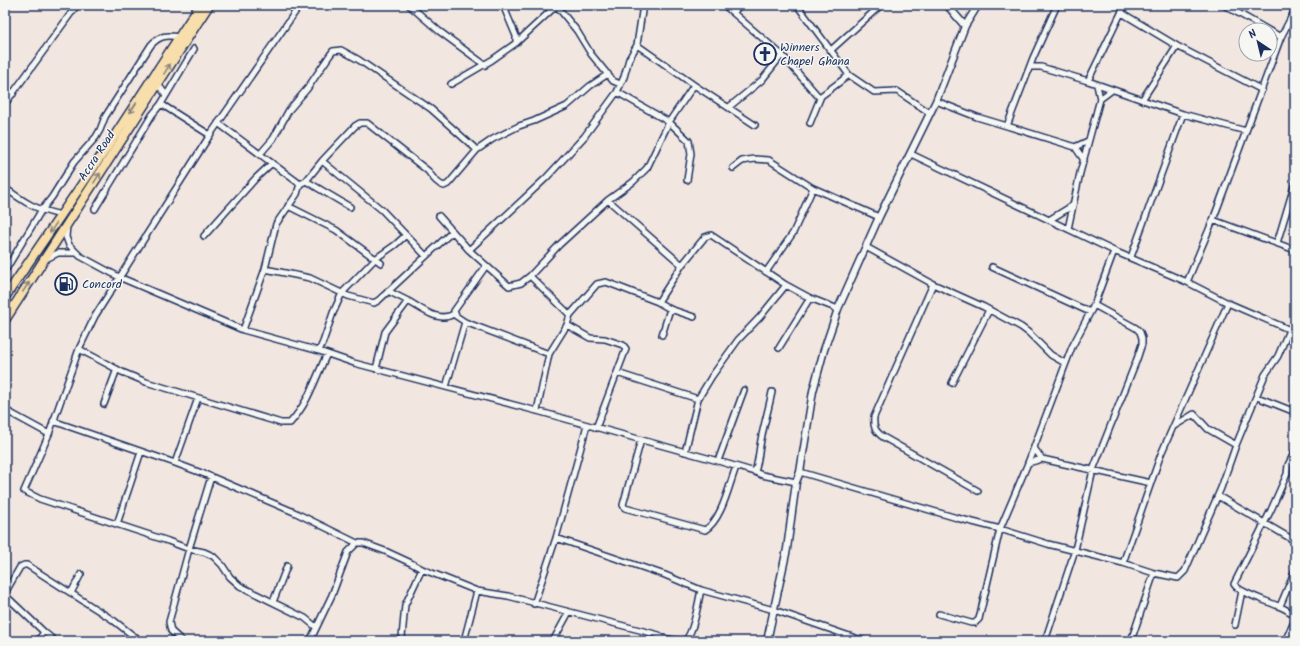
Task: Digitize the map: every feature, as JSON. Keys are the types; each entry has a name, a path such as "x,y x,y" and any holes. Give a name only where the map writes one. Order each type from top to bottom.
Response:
{"highway":[{"name":"Accra Road","path":"5,297 106,149 200,5"},
{"name":"Accra Road","path":"5,320 209,5"}],"street":[{"path":"5,104 14,94 77,5"},
{"path":"300,5 210,135 95,316 79,349 49,434 24,491 40,500 213,556 222,564 230,577 240,586 305,618 316,627"},
{"path":"409,5 439,31 485,65"},
{"path":"503,5 516,36 516,42"},
{"path":"451,84 485,65 516,42 557,5 577,31 591,54 614,81 620,84"},
{"path":"469,250 546,178 584,137 617,92 624,77 629,59 637,45 643,5"},
{"path":"724,5 734,12 782,55 814,93 820,96"},
{"path":"734,12 740,5"},
{"path":"798,5 849,75 874,92 897,91 930,113"},
{"path":"831,50 880,5"},
{"path":"947,5 965,26"},
{"path":"767,641 787,549 796,482 800,472 813,391 824,350 838,309 879,217 936,101 965,26 978,5"},
{"path":"1007,126 1033,58 1057,5"},
{"path":"1088,81 1125,5"},
{"path":"1224,5 1253,22"},
{"path":"1187,282 1213,220 1281,38 1295,10"},
{"path":"1122,13 1177,46 1262,90"},
{"path":"5,271 41,211 52,197 74,162 93,141 106,117 151,45 164,35 179,37"},
{"path":"637,45 755,125"},
{"path":"1142,100 1177,46"},
{"path":"95,209 194,49"},
{"path":"260,154 273,139 289,110 307,89 333,51 336,50 341,50 356,58 410,94 431,109 477,150"},
{"path":"729,107 762,80 782,55"},
{"path":"1033,58 1041,67"},
{"path":"1030,67 1041,67 1088,81 1183,114 1246,131"},
{"path":"243,330 265,269 276,224 297,194 300,184 306,181 322,161 355,126 360,123 367,124 373,128 428,171 433,178 444,186 448,184 477,150 493,139 507,131 567,106 590,86 608,74"},
{"path":"810,123 820,96 849,75"},
{"path":"158,84 166,95"},
{"path":"439,216 469,250 509,286 522,282 530,276 559,244 608,200 633,182 647,168 669,122 694,85"},
{"path":"1068,229 1088,141 1100,100 1097,85"},
{"path":"5,88 14,94"},
{"path":"1100,100 1112,90"},
{"path":"617,92 669,122 689,141 690,154 687,180"},
{"path":"936,101 977,117 1075,147 1084,160"},
{"path":"160,104 210,135"},
{"path":"1131,257 1183,114"},
{"path":"218,123 300,184"},
{"path":"1075,147 1088,141"},
{"path":"911,154 1114,251 1187,282 1228,303 1295,332"},
{"path":"733,168 742,161 754,159 769,160 813,188 879,217"},
{"path":"322,161 382,210 426,256"},
{"path":"204,236 256,178 272,163"},
{"path":"306,181 350,207"},
{"path":"1278,243 1295,183"},
{"path":"5,188 26,204 41,211 61,215"},
{"path":"766,272 793,233 813,188"},
{"path":"608,200 682,265"},
{"path":"288,206 336,230 381,263"},
{"path":"1049,220 1072,206"},
{"path":"1213,220 1295,250"},
{"path":"67,225 66,237 69,245 76,253 119,278 243,330 318,351 354,363 537,411 718,461 762,475 796,482"},
{"path":"265,269 310,278 342,293 374,303 452,232"},
{"path":"318,351 342,293 375,259 406,235"},
{"path":"658,302 682,265 705,237 711,235 786,285 810,298 838,309"},
{"path":"866,247 933,284 1021,327 1051,355 1066,364"},
{"path":"939,614 970,623 977,621 980,616 1000,529 1034,448 1072,347 1094,305 1114,251"},
{"path":"44,259 58,252 76,253"},
{"path":"388,291 438,318 445,318 454,314 454,311 486,266"},
{"path":"992,267 1090,312"},
{"path":"530,276 570,315"},
{"path":"537,411 549,354 567,325 570,315 597,284 606,282 658,302 670,309 694,317"},
{"path":"933,284 892,376 874,418 873,424 876,431 883,437 978,491"},
{"path":"685,452 698,400 712,376 748,327 760,317 786,285"},
{"path":"779,348 810,298"},
{"path":"376,369 385,332 408,301"},
{"path":"1123,563 1161,454 1228,303"},
{"path":"1045,641 1075,550 1094,470 1142,344 1142,338 1136,328 1094,305"},
{"path":"662,335 670,309"},
{"path":"952,383 988,310"},
{"path":"454,314 465,322 549,354"},
{"path":"446,387 465,322"},
{"path":"567,325 590,338 605,339 623,345 626,348 596,428"},
{"path":"800,472 1048,544 1123,563 1154,573 1178,578 1185,571 1218,496 1236,445 1265,375 1278,356 1289,330"},
{"path":"79,349 146,382 281,423 290,424 297,416 313,389 327,354"},
{"path":"104,404 117,369"},
{"path":"617,373 698,400"},
{"path":"718,461 744,390"},
{"path":"755,472 760,455 760,443 772,392"},
{"path":"1257,397 1295,412"},
{"path":"175,463 198,398"},
{"path":"5,410 49,434"},
{"path":"1174,426 1194,414 1208,429 1236,445"},
{"path":"53,421 175,463 294,512 358,543 363,543 385,551 411,563 422,570 477,591 508,596 534,604 659,635 663,640 680,641"},
{"path":"534,604 556,538 587,425"},
{"path":"641,440 623,505 625,508 705,530 711,526 722,506 736,467"},
{"path":"1034,448 1042,459"},
{"path":"1295,451 1288,465 1287,474 1265,522 1234,582 1236,587 1242,591 1280,606 1295,615"},
{"path":"117,524 141,452"},
{"path":"1028,463 1042,459 1151,483"},
{"path":"182,641 170,631 169,622 189,549 211,478"},
{"path":"1218,496 1265,522 1295,541"},
{"path":"556,538 665,575 701,590 774,610 864,641"},
{"path":"310,641 332,595 348,552 358,543"},
{"path":"55,641 5,594 20,567 24,565 28,566 113,620 140,641"},
{"path":"273,602 287,566"},
{"path":"402,637 405,605 422,570"},
{"path":"1280,606 1295,571"},
{"path":"1131,641 1154,573"},
{"path":"71,593 81,574"},
{"path":"684,641 688,637 694,621 701,590"},
{"path":"464,641 477,591"},
{"path":"1235,625 1242,591"},
{"path":"553,641 569,612"},
{"path":"1285,641 1295,620"},
{"path":"38,641 44,632"},
{"path":"837,641 840,633"}],"place":[{"name":"Winners Chapel Ghana","path":"765,54"},
{"name":"Concord","path":"66,284"}]}
